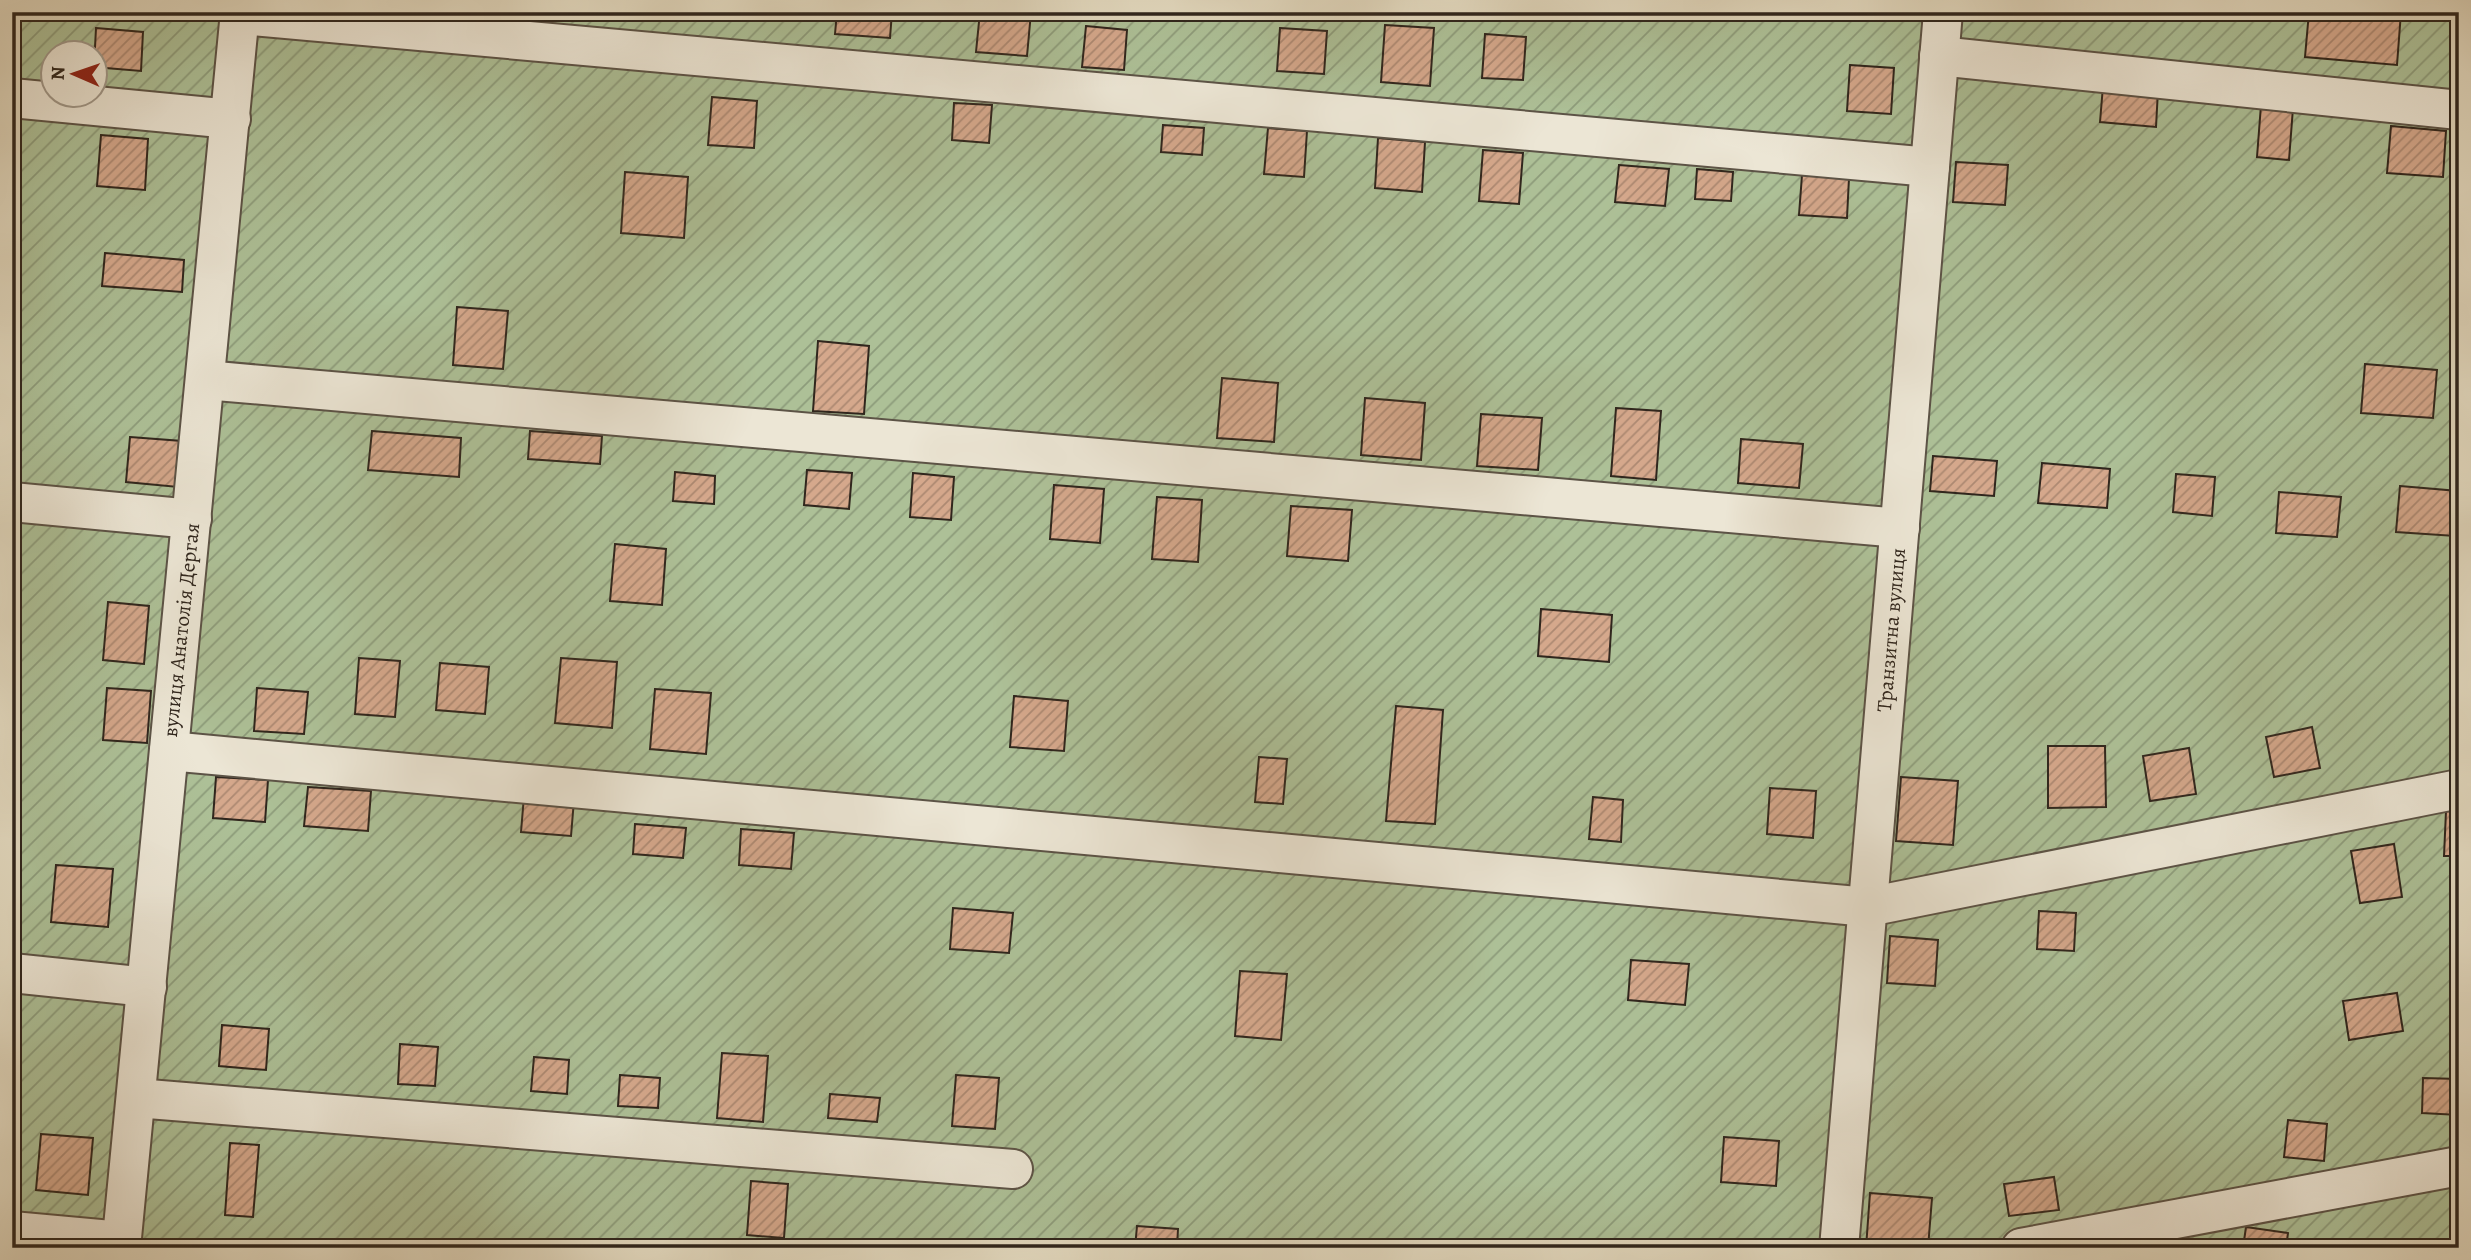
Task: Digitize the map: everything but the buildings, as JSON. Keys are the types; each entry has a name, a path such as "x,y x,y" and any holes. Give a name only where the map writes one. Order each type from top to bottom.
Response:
{"street":[{"name":"Транзитна вулиця","path":"1839,1248 1943,12"},
{"path":"240,13 1930,167"},
{"name":"вулиця Анатолія Дергая","path":"122,1245 240,13"},
{"path":"1940,56 2459,110"},
{"path":"12,98 231,119"},
{"path":"205,380 1900,528"},
{"path":"12,502 192,519"},
{"path":"169,751 1868,907 2459,789"},
{"path":"12,973 147,987"},
{"path":"136,1098 1013,1168"},
{"path":"2021,1248 2459,1166"},
{"path":"12,1231 122,1245"}],"green space":[{"path":"12,12 2459,12 2459,1248 12,1248"}]}
